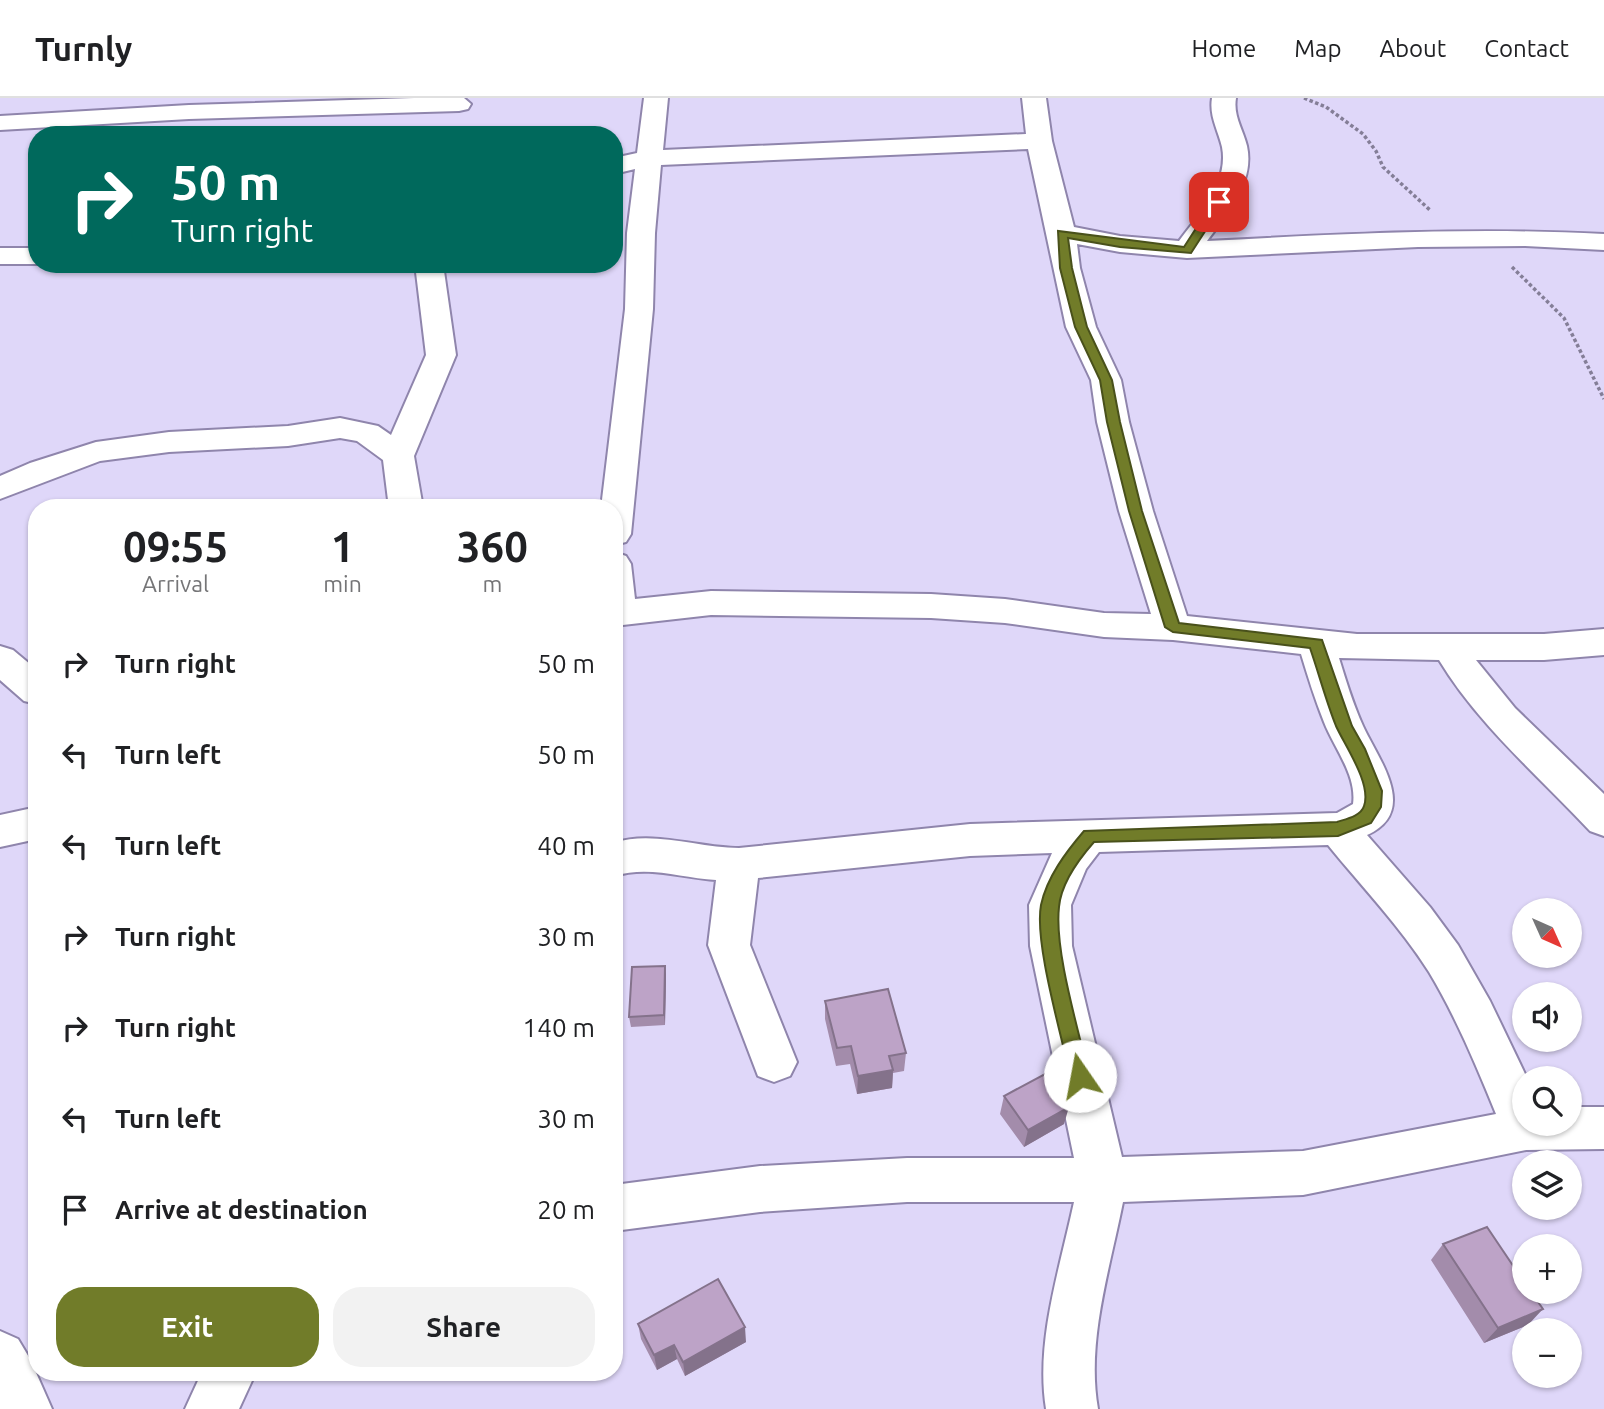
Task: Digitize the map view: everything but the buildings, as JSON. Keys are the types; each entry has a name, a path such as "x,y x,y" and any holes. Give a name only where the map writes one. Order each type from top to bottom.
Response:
{"street":[{"path":"618,499 632,379 641,233 656,98"},
{"path":"1034,98 1039,141 1062,233 1066,268 1081,327 1106,380 1113,422 1136,511 1173,627"},
{"path":"1187,250 1232,181 1236,152 1221,107 1224,98"},
{"path":"0,123 193,105 458,109"},
{"path":"623,164 650,158 1039,141"},
{"path":"1062,233 1120,244 1187,250 1418,239 1525,238 1604,242"},
{"path":"0,256 28,256"},
{"path":"405,499 398,456 441,355 430,273"},
{"path":"0,488 41,470 96,452 169,442 288,436 340,428 367,433 398,456"},
{"path":"623,613 710,603 931,606 1005,611 1104,625 1173,627 1357,647 1544,647 1604,642"},
{"path":"623,857 643,855 707,864 739,864 970,840 1338,829 1365,818 1373,807 1373,791 1357,749 1344,726 1316,644"},
{"path":"1449,647 1467,680 1493,712 1604,820"},
{"path":"0,659 28,683"},
{"path":"0,831 28,825"},
{"path":"1338,829 1413,918 1454,977 1512,1096"},
{"path":"1072,1409 1069,1391 1073,1329 1102,1180 1051,946 1050,905 1069,860 1090,835"},
{"path":"739,864 729,945 774,1062"},
{"path":"1582,1128 1604,1128"},
{"path":"623,1208 760,1189 894,1181 1102,1180 1303,1173 1512,1132"},
{"path":"0,1357 26,1409"},
{"path":"211,1409 225,1381"}],"path":[{"path":"1304,98 1326,107 1363,134 1376,151 1382,167 1402,182 1424,206 1467,240 1499,253 1521,278 1564,318 1604,399"}],"route":[{"path":"1080,1076 1051,946 1050,905 1069,860 1090,835 1338,829 1365,818 1373,807 1373,791 1357,749 1344,726 1316,644 1173,627 1136,511 1113,422 1106,380 1081,327 1066,268 1062,233 1120,244 1187,250 1219,202"}]}
